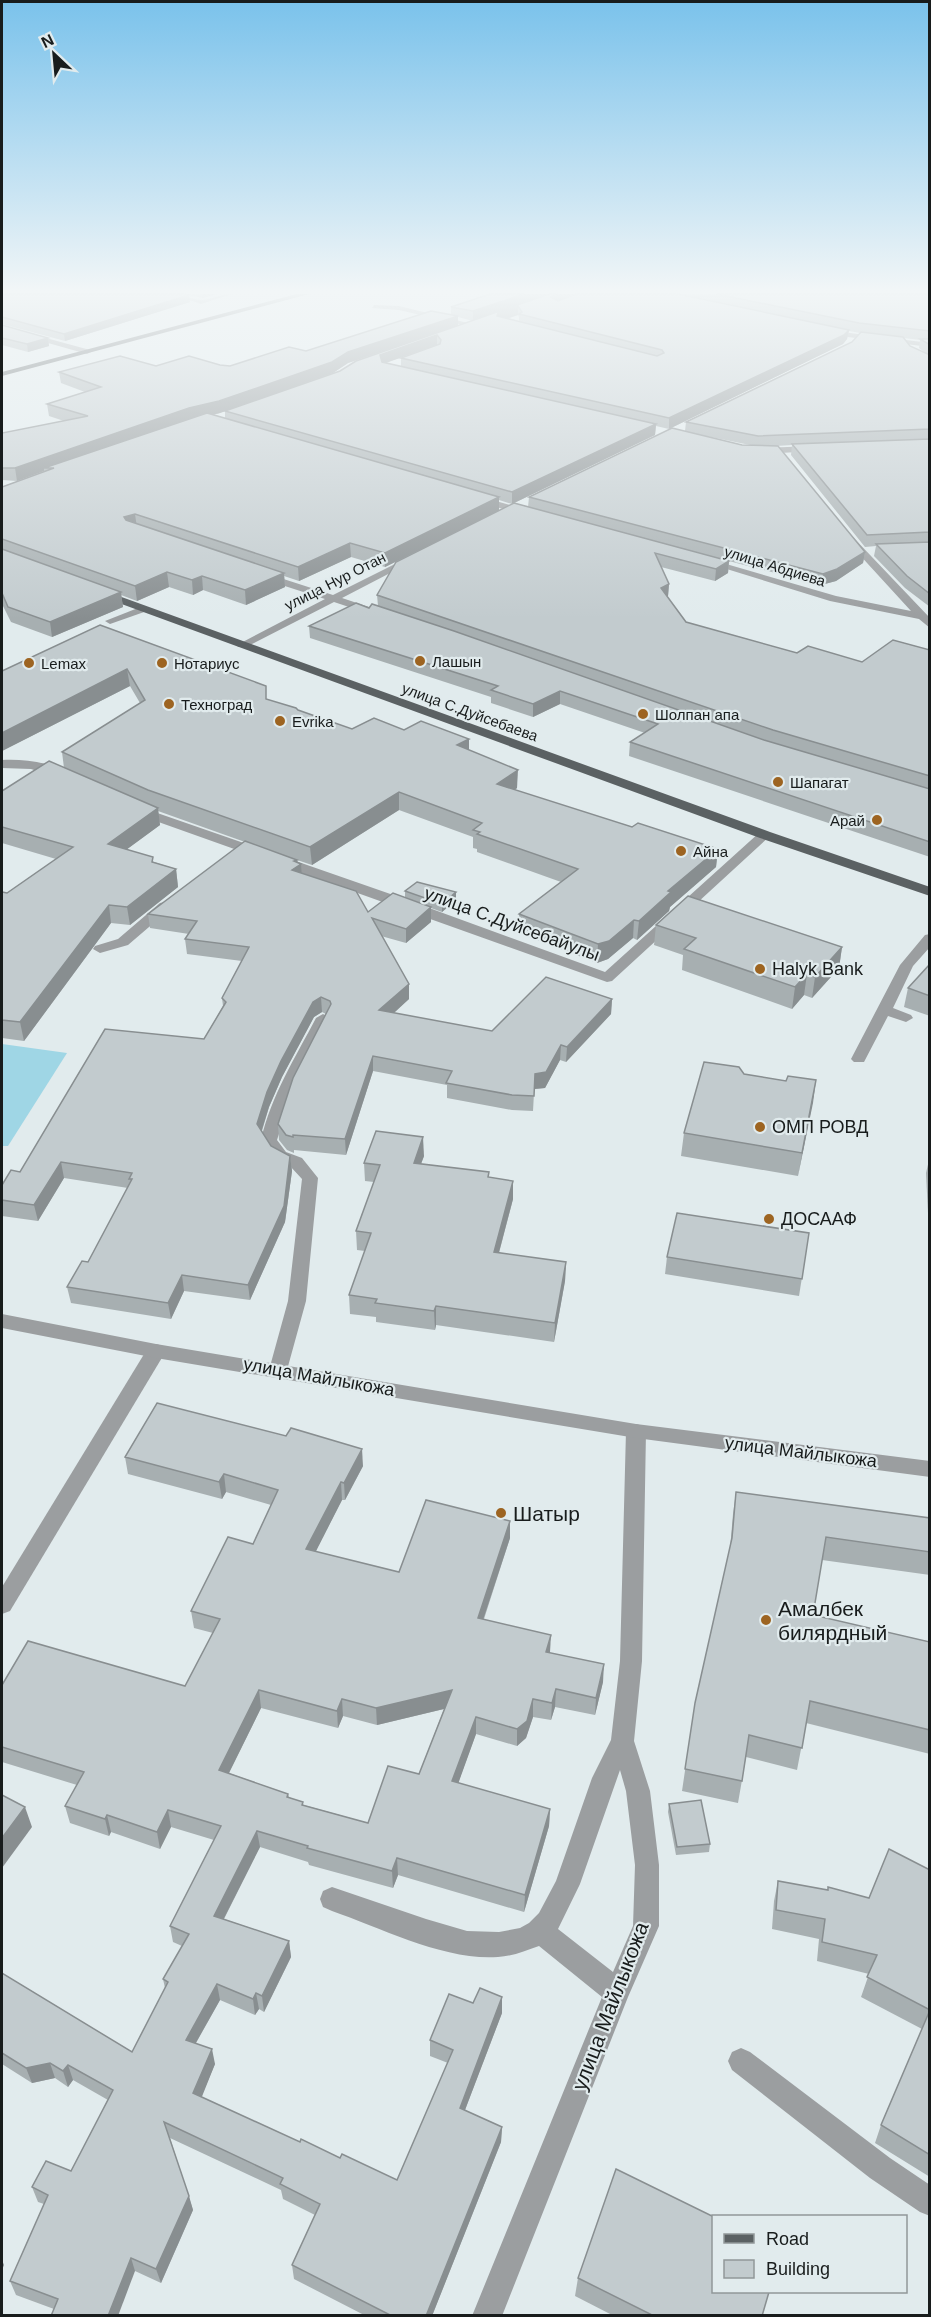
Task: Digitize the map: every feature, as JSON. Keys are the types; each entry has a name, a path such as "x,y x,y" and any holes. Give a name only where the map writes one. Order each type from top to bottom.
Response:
{"main road":[{"name":"улица С.Дуйсебаева","path":"89,589 765,835 930,892"}],"street":[{"path":"750,451 828,448"},
{"path":"780,450 788,463"},
{"path":"468,496 535,515"},
{"path":"502,515 534,500"},
{"path":"839,525 861,552 930,625"},
{"path":"861,552 872,551"},
{"name":"улица Нур Отан","path":"242,645 417,557"},
{"name":"улица Абдиева","path":"696,558 834,599 920,616"},
{"path":"255,573 385,616"},
{"path":"110,621 143,609"},
{"path":"2,764 43,767 69,778"},
{"name":"улица С.Дуйсебайулы","path":"124,803 145,813 607,978 765,835"},
{"path":"228,859 242,847"},
{"path":"100,949 123,942 176,899"},
{"path":"859,1059 907,964 930,938"},
{"path":"883,1009 906,1018"},
{"path":"278,1370 297,1301 310,1178 296,1162 280,1156 269,1140 287,1091 323,1018"},
{"name":"улица Майлыкожа","path":"2,1321 156,1351 636,1431 930,1469"},
{"path":"2,1605 156,1351"},
{"name":"улица Майлыкожа","path":"487,2316 617,1992 646,1926 647,1875 638,1791 622,1741 631,1661 636,1431"},
{"path":"332,1899 460,1942 499,1945 527,1938 540,1931 554,1915 563,1895 605,1775 622,1741"},
{"path":"540,1931 617,1992"},
{"path":"741,2061 880,2168 930,2202"}],"shaded area":[{"path":"2,1044 67,1053 8,1146 2,1146"}],"building":[{"path":"53,402 214,402 189,408 15,468 2,468 2,433 88,416 47,404"},
{"path":"251,402 559,402 656,424 512,492 225,411"},
{"path":"598,402 702,402 669,418"},
{"path":"727,402 930,402 930,429 758,436 686,422"},
{"path":"207,413 499,497 385,553 350,543 298,567 135,514 124,517 126,520 284,573 245,590 202,576 192,580 167,572 135,586 2,539 2,487 54,468 44,468"},
{"path":"672,428 742,445 778,446 865,552 837,569 823,574 529,497"},
{"path":"930,439 930,532 867,535 792,444"},
{"path":"514,503 729,561 716,569 655,553 669,584 661,588 686,622 797,653 808,646 862,662 893,640 930,650 930,776 773,730 377,595 396,562"},
{"path":"930,542 930,594 907,576 876,544"},
{"path":"2,549 121,592 50,622 8,607 2,593"},
{"path":"356,603 369,608 372,604 454,631 764,740 930,789 930,842 630,742 658,724 560,691 533,704 491,690 498,686 309,626"},
{"path":"100,625 266,686 266,699 352,729 374,718 404,730 421,721 469,739 457,745 518,770 497,784 632,827 638,823 718,849 668,891 671,892 639,921 634,920 609,941 598,944 519,914 578,869 477,834 480,832 473,830 482,823 399,792 310,847 148,790 62,752 145,700 127,669 2,733 2,671"},
{"path":"49,761 158,808 108,844 153,857 152,862 176,869 127,907 109,905 20,1022 2,1020 2,892 7,893 73,847 2,827 2,791"},
{"path":"245,841 297,860 294,861 301,864 292,870 356,891 368,912 393,893 431,907 406,929 372,918 409,984 379,1010 492,1031 546,977 612,999 567,1047 561,1045 546,1072 535,1074 534,1096 512,1095 446,1083 452,1071 373,1056 345,1139 293,1135 293,1137 286,1135 278,1124 293,1078 331,1004 330,1001 321,997 313,1002 281,1061 267,1092 257,1124 271,1146 290,1156 284,1206 248,1285 182,1275 168,1303 67,1287 82,1261 88,1262 132,1179 129,1179 132,1173 61,1162 34,1205 2,1200 2,1185 11,1170 20,1172 105,1029 204,1039 226,1002 222,998 249,947 185,939 197,921 148,914"},
{"path":"417,882 456,892 442,904 405,891"},
{"path":"688,896 842,947 815,977 807,974 795,987 684,949 696,938 656,925"},
{"path":"930,964 930,996 908,988"},
{"path":"704,1062 739,1067 744,1074 786,1081 788,1076 816,1080 802,1153 684,1133"},
{"path":"376,1131 423,1137 414,1163 489,1172 488,1177 513,1181 494,1252 566,1262 555,1323 436,1306 434,1311 375,1303 377,1299 349,1295 371,1233 356,1231 380,1165 364,1163"},
{"path":"677,1213 809,1233 802,1279 667,1257"},
{"path":"157,1403 286,1436 291,1428 362,1449 344,1483 341,1482 306,1549 399,1572 426,1500 510,1521 478,1618 551,1635 546,1652 604,1664 596,1698 556,1689 552,1703 533,1699 527,1721 517,1729 476,1717 452,1781 550,1809 525,1895 397,1858 392,1871 307,1848 308,1846 257,1831 214,1916 289,1941 262,1996 256,1993 253,1999 217,1984 186,2040 212,2049 193,2093 300,2142 301,2139 340,2158 342,2154 397,2180 453,2050 430,2040 449,1994 473,2003 480,1988 502,1997 460,2108 502,2127 426,2316 392,2316 292,2265 320,2204 280,2184 283,2178 164,2122 189,2196 156,2269 131,2258 108,2316 51,2316 58,2299 10,2281 48,2195 32,2187 46,2161 71,2171 113,2090 68,2065 63,2071 50,2063 26,2068 2,2053 2,1973 132,2052 168,1982 163,1979 189,1934 170,1926 221,1826 168,1810 157,1832 107,1815 105,1819 65,1806 84,1772 2,1747 2,1685 28,1641 185,1686 220,1619 191,1611 228,1537 253,1544 278,1490 224,1474 219,1482 125,1457","holes":["259,1690 337,1711 342,1699 376,1708 452,1690 419,1774 388,1766 368,1823 302,1805 303,1802 287,1797 288,1794 219,1770"]},
{"path":"736,1492 930,1518 930,1552 826,1537 813,1615 930,1642 930,1730 810,1701 802,1748 749,1735 742,1781 685,1769 695,1703 732,1538"},
{"path":"2,1795 25,1807 2,1838"},
{"path":"701,1800 710,1844 677,1847 669,1804"},
{"path":"889,1849 930,1870 930,2010 867,1977 877,1955 822,1942 825,1919 776,1910 778,1881 828,1890 828,1887 869,1898"},
{"path":"930,2010 930,2155 881,2125"},
{"path":"616,2169 712,2216 712,2293 769,2293 762,2316 654,2316 578,2278"}],"place":[{"name":"Лашын","path":"420,661"},
{"name":"Lemax","path":"29,663"},
{"name":"Нотариус","path":"162,663"},
{"name":"Техноград","path":"169,704"},
{"name":"Шолпан апа","path":"643,714"},
{"name":"Evrika","path":"280,721"},
{"name":"Шапагат","path":"778,782"},
{"name":"Арай","path":"877,820"},
{"name":"Айна","path":"681,851"},
{"name":"Halyk Bank","path":"760,969"},
{"name":"ОМП РОВД","path":"760,1127"},
{"name":"ДОСААФ","path":"769,1219"},
{"name":"Шатыр","path":"501,1513"},
{"name":"Амалбек билярдный","path":"766,1620"}]}
